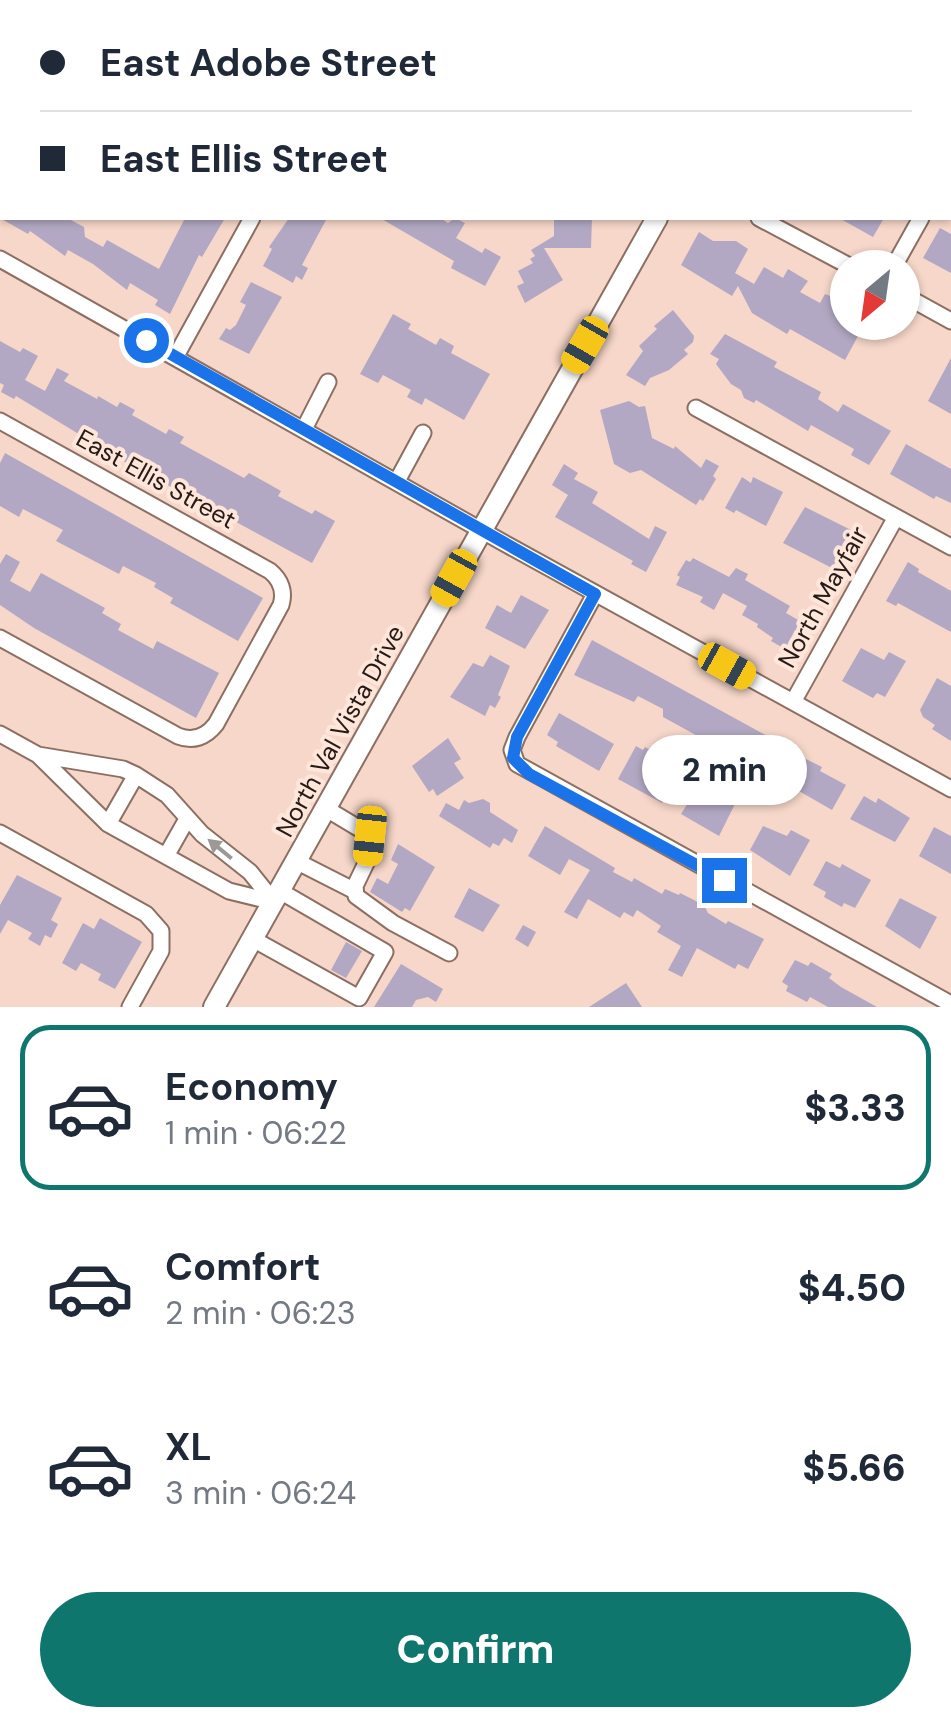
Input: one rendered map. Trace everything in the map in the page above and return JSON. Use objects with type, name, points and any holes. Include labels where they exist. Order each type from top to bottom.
[{"type":"main road","name":"North Val Vista Drive","points":[[214,1007],[656,220]]},
{"type":"street","points":[[176,356],[251,220]]},
{"type":"street","points":[[763,220],[830,256]]},
{"type":"street","points":[[903,250],[920,220]]},
{"type":"street","points":[[0,260],[595,594],[951,788]]},
{"type":"street","points":[[920,304],[951,321]]},
{"type":"street","points":[[304,429],[328,382]]},
{"type":"street","points":[[696,408],[951,548]]},
{"type":"street","name":"East Ellis Street","points":[[0,421],[270,571],[282,586],[281,605],[244,673],[216,724],[199,738],[178,736],[3,646]]},
{"type":"street","points":[[397,482],[423,433]]},
{"type":"street","name":"North Mayfair","points":[[793,702],[896,517]]},
{"type":"street","points":[[595,594],[517,737],[513,758],[529,774],[951,1004]]},
{"type":"street","points":[[0,734],[38,756],[108,824],[229,891],[276,897]]},
{"type":"street","points":[[38,756],[136,775],[166,795],[221,851],[276,897],[385,952],[359,998],[253,939]]},
{"type":"street","points":[[108,824],[136,775]]},
{"type":"street","points":[[326,808],[370,836],[368,859],[356,896],[392,922],[450,953]]},
{"type":"street","points":[[166,856],[187,819]]},
{"type":"street","points":[[0,832],[146,914],[161,931],[161,951],[130,1007]]},
{"type":"street","points":[[296,861],[355,890]]},
{"type":"building","points":[[4,220],[71,220],[84,227],[85,237],[103,247],[107,240],[159,269],[184,220],[224,220],[202,257],[199,255],[170,314],[155,305],[158,300],[130,283],[127,290],[93,264],[68,250],[65,256],[30,231],[28,234]]},
{"type":"building","points":[[288,220],[326,220],[302,265],[308,268],[302,280],[296,276],[293,283],[263,266],[272,249],[269,247]]},
{"type":"building","points":[[383,220],[459,220],[465,223],[456,238],[482,253],[485,248],[501,257],[485,286],[451,268],[454,261]]},
{"type":"building","points":[[554,220],[592,220],[591,248],[544,248],[563,280],[525,303],[517,286],[524,283],[518,271],[533,263],[530,259],[535,256],[531,250],[554,236]]},
{"type":"building","points":[[843,220],[883,220],[873,237]]},
{"type":"building","points":[[940,228],[951,234],[951,273],[923,258]]},
{"type":"building","points":[[699,232],[713,241],[736,241],[748,249],[735,273],[754,284],[764,267],[783,278],[788,269],[808,281],[800,292],[820,303],[825,294],[830,296],[830,340],[856,340],[845,360],[752,313],[738,286],[732,296],[681,265]]},
{"type":"building","points":[[251,282],[282,297],[249,354],[219,339],[226,328],[230,330],[236,325],[246,305],[240,302]]},
{"type":"building","points":[[673,310],[694,336],[693,342],[684,350],[688,354],[669,370],[650,378],[645,386],[626,375],[643,351],[639,346]]},
{"type":"building","points":[[393,314],[411,324],[408,329],[436,345],[440,338],[454,346],[451,353],[490,374],[464,420],[425,398],[422,405],[407,397],[411,390],[383,375],[378,383],[360,374]]},
{"type":"building","points":[[725,334],[821,392],[818,399],[838,412],[843,404],[891,431],[869,465],[851,455],[854,449],[811,425],[808,431],[756,400],[754,403],[744,398],[716,364],[719,359],[710,354]]},
{"type":"building","points":[[0,341],[38,356],[25,380],[45,391],[57,368],[69,374],[64,381],[117,407],[120,402],[135,410],[132,415],[166,434],[169,429],[184,437],[180,443],[244,478],[249,473],[281,491],[278,496],[335,521],[312,563],[125,462],[16,396],[14,399],[1,392],[4,385],[0,383]]},
{"type":"building","points":[[951,358],[951,414],[928,401]]},
{"type":"building","points":[[629,401],[645,406],[652,438],[674,449],[675,446],[701,468],[706,459],[719,466],[703,501],[700,499],[696,505],[641,470],[630,473],[614,464],[600,410]]},
{"type":"building","points":[[906,444],[951,469],[951,503],[936,496],[934,499],[890,474]]},
{"type":"building","points":[[5,453],[263,598],[238,641],[170,603],[173,598],[154,587],[156,583],[123,566],[119,574],[56,541],[63,530],[23,509],[19,517],[0,506],[0,463]]},
{"type":"building","points":[[564,464],[578,473],[574,479],[598,492],[592,503],[649,539],[655,526],[667,532],[646,572],[555,517],[568,495],[552,485]]},
{"type":"building","points":[[742,477],[751,483],[753,477],[783,492],[766,526],[725,508]]},
{"type":"building","points":[[805,507],[853,531],[832,568],[783,543]]},
{"type":"building","points":[[6,554],[20,562],[10,581],[30,592],[41,573],[105,608],[102,613],[121,624],[118,630],[153,649],[157,641],[219,673],[196,718],[0,605],[0,564]]},
{"type":"building","points":[[693,558],[729,577],[736,568],[748,574],[745,580],[790,606],[786,613],[805,624],[799,633],[795,630],[785,649],[742,615],[747,606],[723,593],[714,610],[700,602],[703,597],[676,585],[686,560],[690,562]]},
{"type":"building","points":[[908,562],[951,591],[951,632],[898,603],[896,606],[886,601]]},
{"type":"building","points":[[521,595],[549,610],[525,649],[485,628],[497,605],[511,613]]},
{"type":"building","points":[[592,640],[771,738],[764,751],[779,760],[770,776],[663,717],[663,709],[638,696],[634,702],[574,675]]},
{"type":"building","points":[[861,648],[884,660],[889,652],[906,661],[885,697],[877,693],[873,698],[842,681]]},
{"type":"building","points":[[490,655],[510,666],[498,695],[501,697],[495,708],[490,705],[485,716],[450,697],[473,663],[483,667]]},
{"type":"building","points":[[937,678],[951,686],[951,741],[932,729],[935,725],[920,710]]},
{"type":"building","points":[[559,713],[614,744],[599,771],[556,746],[558,742],[547,735]]},
{"type":"building","points":[[448,738],[461,759],[454,763],[464,778],[437,796],[433,789],[429,792],[412,766]]},
{"type":"building","points":[[636,746],[674,763],[667,783],[671,786],[662,803],[618,779]]},
{"type":"building","points":[[806,759],[846,785],[832,810],[792,787]]},
{"type":"building","points":[[700,784],[735,804],[719,836],[681,814]]},
{"type":"building","points":[[864,796],[876,803],[878,798],[910,818],[895,842],[850,819]]},
{"type":"building","points":[[483,799],[490,803],[490,812],[518,830],[512,843],[504,838],[499,846],[493,843],[490,848],[439,816],[446,803],[459,810],[464,800],[469,803]]},
{"type":"building","points":[[545,826],[632,882],[634,878],[662,894],[665,889],[680,893],[704,905],[708,913],[726,924],[728,921],[764,939],[748,969],[738,964],[735,969],[697,948],[682,977],[668,970],[681,946],[657,932],[661,926],[637,910],[633,917],[624,912],[620,918],[588,899],[577,919],[564,912],[590,870],[569,859],[560,875],[528,856]]},
{"type":"building","points":[[763,826],[787,836],[791,830],[810,840],[790,876],[750,850]]},
{"type":"building","points":[[934,827],[951,836],[951,874],[919,856]]},
{"type":"building","points":[[398,844],[435,867],[410,911],[405,908],[402,912],[370,892],[377,878],[388,884],[398,864],[391,860]]},
{"type":"building","points":[[826,861],[840,868],[842,864],[871,880],[855,908],[844,903],[842,907],[813,885]]},
{"type":"building","points":[[17,875],[62,898],[51,920],[58,924],[51,938],[45,935],[40,946],[28,939],[32,933],[8,920],[0,934],[0,905]]},
{"type":"building","points":[[469,888],[500,905],[483,932],[454,917]]},
{"type":"building","points":[[900,898],[937,917],[920,949],[885,926]]},
{"type":"building","points":[[100,918],[142,942],[115,989],[98,980],[101,974],[81,963],[76,971],[62,963],[83,923],[94,929]]},
{"type":"building","points":[[523,925],[536,932],[528,947],[515,939]]},
{"type":"building","points":[[346,942],[362,951],[346,978],[331,970]]},
{"type":"building","points":[[795,960],[808,966],[811,962],[832,974],[829,978],[841,987],[877,1007],[828,1007],[786,991],[788,986],[782,982]]},
{"type":"building","points":[[401,964],[443,989],[436,1002],[428,997],[416,1000],[412,1007],[374,1007]]},
{"type":"building","points":[[626,983],[642,1007],[589,1007]]},
{"type":"route","points":[[146,340],[595,594],[517,737],[513,758],[529,774],[724,880]]}]
